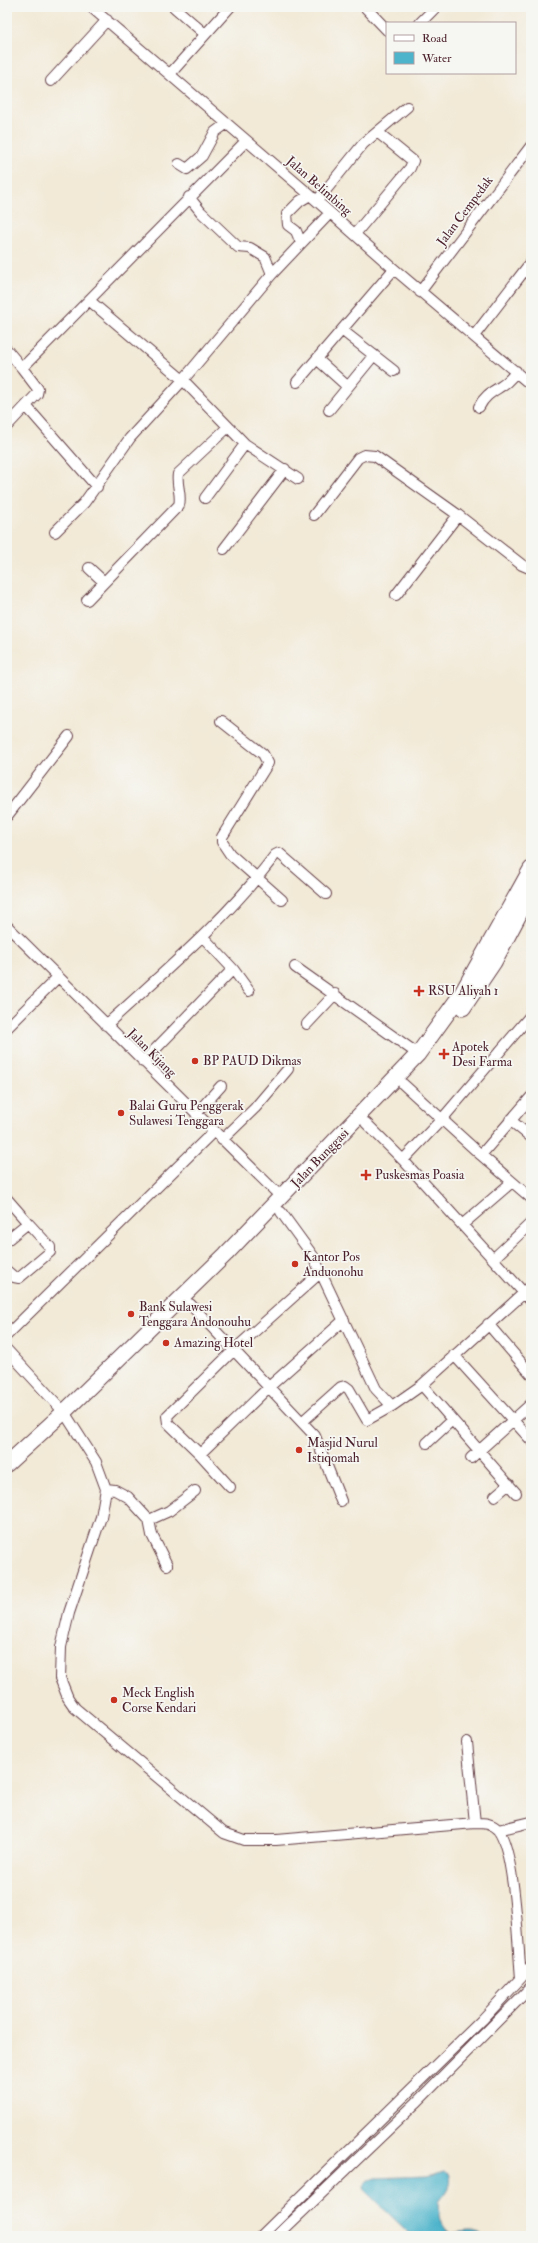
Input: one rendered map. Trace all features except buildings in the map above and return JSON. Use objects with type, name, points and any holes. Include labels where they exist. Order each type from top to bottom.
[{"type":"highway","name":"Jalan Bunggasi","points":[[343,1141],[366,1123],[404,1084],[449,1029],[488,959],[531,869]]},
{"type":"highway","name":"Jalan Bunggasi","points":[[496,943],[531,892]]},
{"type":"highway","name":"Jalan Bunggasi","points":[[66,1415],[190,1304],[281,1205],[343,1141],[418,1054],[488,959]]},
{"type":"highway","name":"Jalan Bunggasi","points":[[66,1415],[183,1297],[281,1205]]},
{"type":"highway","points":[[7,1464],[66,1415]]},
{"type":"highway","points":[[7,1475],[66,1415]]},
{"type":"street","name":"Jalan Belimbing","points":[[90,7],[108,20],[226,124],[314,198],[394,270],[531,385]]},
{"type":"street","points":[[174,7],[205,34]]},
{"type":"street","points":[[170,74],[230,7]]},
{"type":"street","points":[[365,7],[386,29]]},
{"type":"street","points":[[421,22],[436,7]]},
{"type":"street","points":[[51,81],[108,20]]},
{"type":"street","points":[[301,243],[296,231],[288,225],[287,214],[300,201],[314,198],[363,144],[407,107]]},
{"type":"street","points":[[180,164],[187,169],[202,156],[215,132],[226,124]]},
{"type":"street","points":[[355,234],[410,168],[413,161],[381,135]]},
{"type":"street","points":[[22,368],[90,301],[189,197],[246,141]]},
{"type":"street","name":"Jalan Cempedak","points":[[420,292],[531,146]]},
{"type":"street","points":[[189,197],[238,247],[250,248],[265,257],[272,274]]},
{"type":"street","points":[[55,532],[84,503],[130,438],[183,380],[272,274],[330,213]]},
{"type":"street","points":[[474,336],[531,262]]},
{"type":"street","points":[[297,382],[318,360],[394,270]]},
{"type":"street","points":[[90,301],[183,380],[204,400],[227,428],[245,444],[298,479]]},
{"type":"street","points":[[343,331],[394,371]]},
{"type":"street","points":[[7,426],[27,407],[38,392],[22,368],[8,355]]},
{"type":"street","points":[[329,410],[374,355]]},
{"type":"street","points":[[318,360],[348,387]]},
{"type":"street","points":[[479,407],[486,396],[506,384],[516,371]]},
{"type":"street","points":[[27,407],[96,487]]},
{"type":"street","points":[[86,600],[123,565],[157,526],[179,506],[180,500],[177,487],[178,474],[227,428]]},
{"type":"street","points":[[205,498],[245,444]]},
{"type":"street","points":[[314,515],[358,458],[368,454],[375,456],[458,515],[522,566],[529,568],[531,566]]},
{"type":"street","points":[[224,549],[285,469]]},
{"type":"street","points":[[396,594],[458,515]]},
{"type":"street","points":[[89,568],[104,582]]},
{"type":"street","points":[[221,721],[263,754],[268,761],[266,767],[221,839],[230,854],[282,900]]},
{"type":"street","points":[[7,816],[69,736]]},
{"type":"street","points":[[106,1025],[203,937],[257,879],[275,854],[279,854],[326,894]]},
{"type":"street","name":"Jalan Kijang","points":[[7,926],[142,1062],[214,1131],[281,1205],[307,1246],[321,1272],[376,1389],[392,1406]]},
{"type":"street","points":[[203,937],[233,969],[250,991]]},
{"type":"street","points":[[295,967],[418,1054]]},
{"type":"street","points":[[142,1062],[233,969]]},
{"type":"street","points":[[7,1028],[58,977]]},
{"type":"street","points":[[307,1024],[335,994]]},
{"type":"street","points":[[403,1160],[443,1118],[531,1015]]},
{"type":"street","points":[[222,1140],[255,1108],[288,1069]]},
{"type":"street","points":[[404,1084],[443,1118],[481,1155],[531,1198]]},
{"type":"street","points":[[196,1114],[221,1086]]},
{"type":"street","points":[[481,1155],[531,1097]]},
{"type":"street","points":[[510,1120],[531,1137]]},
{"type":"street","points":[[366,1123],[403,1160],[493,1259],[527,1289],[531,1301]]},
{"type":"street","points":[[7,1335],[214,1131]]},
{"type":"street","points":[[462,1225],[512,1182]]},
{"type":"street","points":[[7,1199],[48,1243],[50,1252],[19,1278],[14,1277],[7,1271]]},
{"type":"street","points":[[7,1240],[28,1222]]},
{"type":"street","points":[[493,1259],[531,1223]]},
{"type":"street","points":[[230,1487],[200,1454],[168,1423],[166,1418],[234,1350],[321,1272]]},
{"type":"street","points":[[302,1422],[341,1387],[349,1389],[367,1420],[392,1406],[422,1385],[527,1289]]},
{"type":"street","points":[[190,1304],[270,1386],[318,1441],[341,1501]]},
{"type":"street","points":[[200,1454],[270,1386],[344,1320]]},
{"type":"street","points":[[488,1324],[531,1374]]},
{"type":"street","points":[[7,1350],[66,1415],[96,1462],[106,1489],[101,1517],[69,1613],[61,1647],[60,1678],[68,1698],[75,1708],[209,1822],[234,1838],[257,1841],[276,1840],[475,1823],[489,1824],[498,1830],[505,1844],[509,1859],[521,1978]]},
{"type":"street","points":[[454,1355],[531,1440]]},
{"type":"street","points":[[422,1385],[516,1493]]},
{"type":"street","points":[[471,1458],[531,1404]]},
{"type":"street","points":[[427,1443],[452,1420]]},
{"type":"street","points":[[494,1496],[509,1484]]},
{"type":"street","points":[[106,1489],[115,1490],[128,1497],[149,1520],[152,1535],[167,1565]]},
{"type":"street","points":[[149,1520],[169,1511],[195,1491]]},
{"type":"street","points":[[466,1742],[475,1823]]},
{"type":"street","points":[[498,1830],[531,1822]]},
{"type":"street","points":[[264,2233],[482,2020],[531,1967]]},
{"type":"street","points":[[280,2232],[416,2103],[531,1987]]},
{"type":"street","points":[[482,2020],[492,2028]]},
{"type":"water","points":[[444,2171],[449,2173],[451,2182],[439,2202],[442,2223],[446,2230],[450,2233],[472,2231],[480,2233],[483,2236],[412,2236],[365,2191],[364,2186],[367,2181],[375,2178],[426,2176]]},
{"type":"place","name":"RSU Aliyah 1","points":[[419,991]]},
{"type":"place","name":"Apotek Desi Farma","points":[[444,1054]]},
{"type":"place","name":"BP PAUD Dikmas","points":[[195,1061]]},
{"type":"place","name":"Balai Guru Penggerak Sulawesi Tenggara","points":[[121,1113]]},
{"type":"place","name":"Puskesmas Poasia","points":[[366,1175]]},
{"type":"place","name":"Kantor Pos Anduonohu","points":[[295,1264]]},
{"type":"place","name":"Bank Sulawesi Tenggara Andonouhu","points":[[131,1314]]},
{"type":"place","name":"Amazing Hotel","points":[[166,1343]]},
{"type":"place","name":"Masjid Nurul Istiqomah","points":[[299,1450]]},
{"type":"place","name":"Meck English Corse Kendari","points":[[114,1700]]}]
